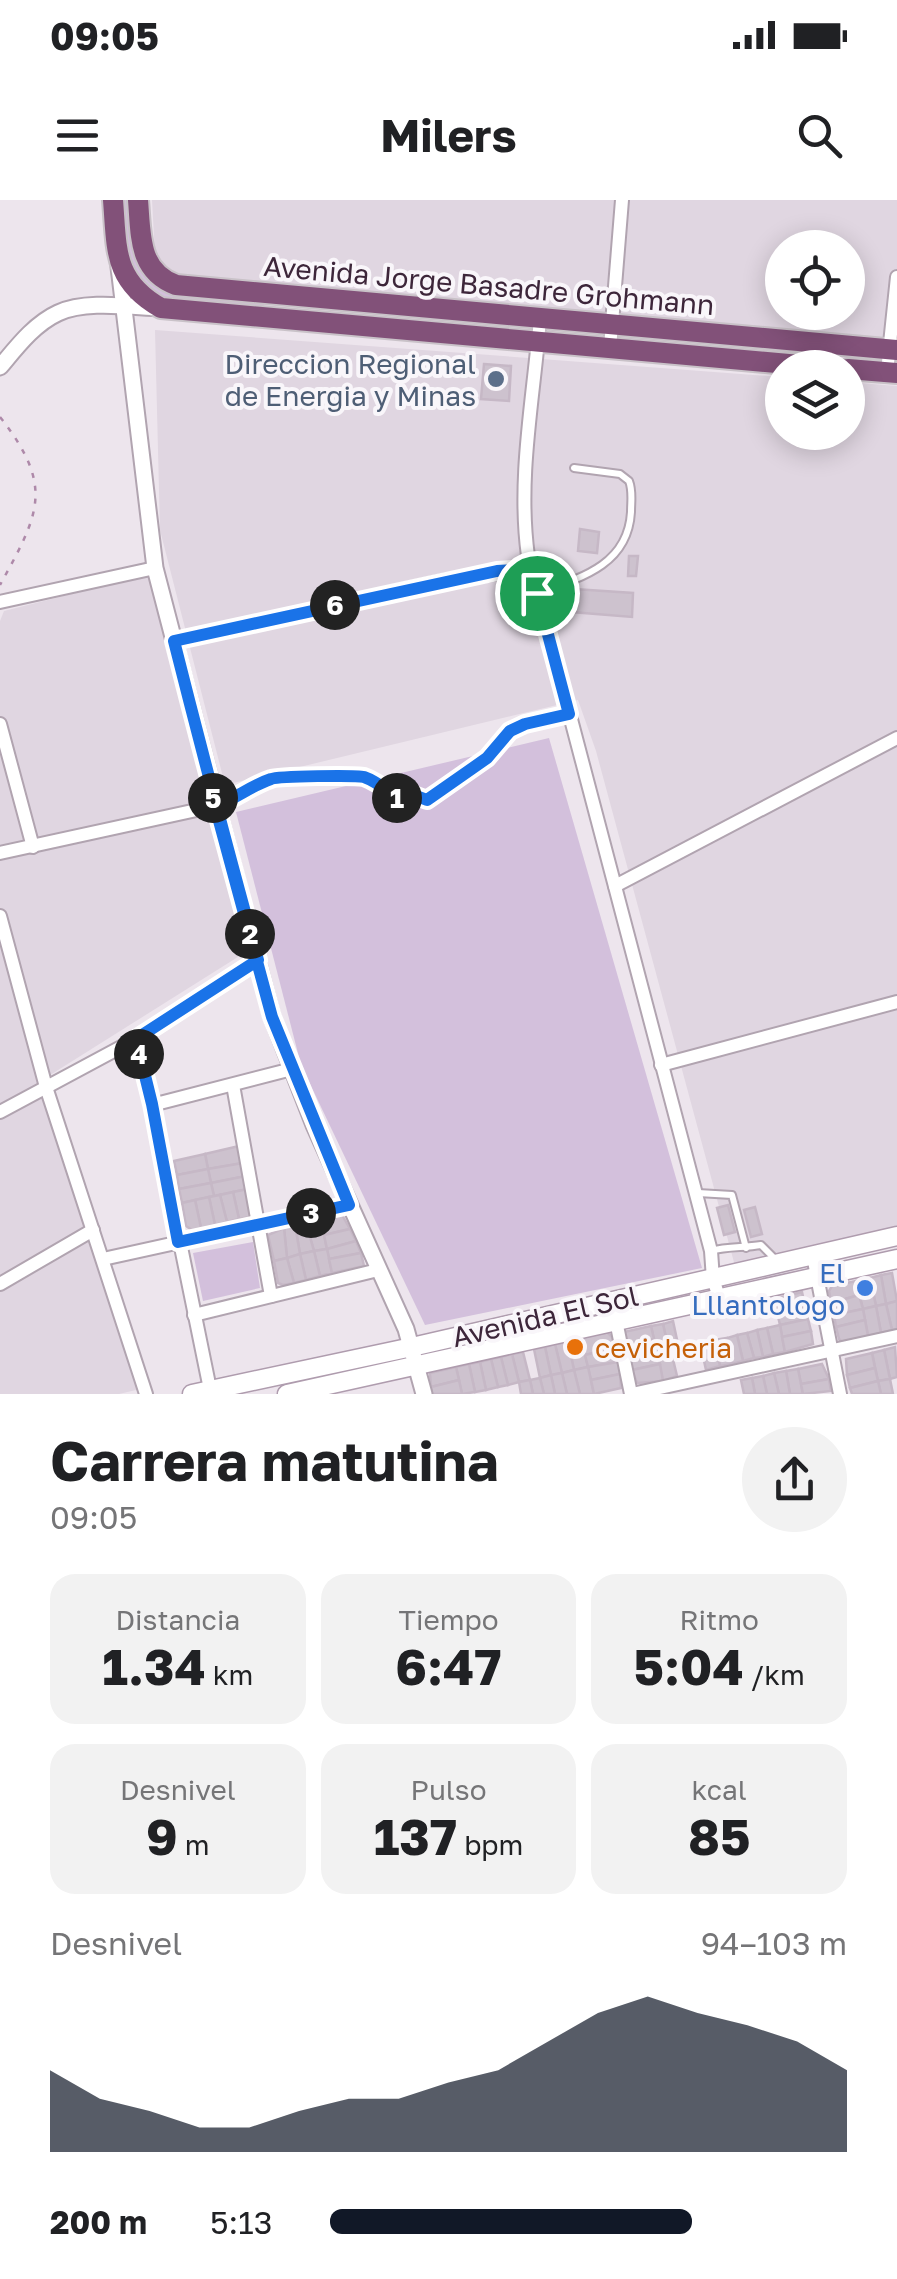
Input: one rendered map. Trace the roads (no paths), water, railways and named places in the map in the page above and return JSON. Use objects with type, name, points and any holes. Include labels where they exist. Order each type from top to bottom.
[{"type":"highway","points":[[113,200],[118,262],[135,289],[161,308]]},
{"type":"highway","name":"Avenida Jorge Basadre Grohmann","points":[[138,200],[143,254],[161,278],[176,285],[894,350]]},
{"type":"highway","points":[[266,316],[268,293]]},
{"type":"highway","name":"Avenida Jorge Basadre Grohmann","points":[[161,308],[765,362]]},
{"type":"highway","points":[[865,370],[892,372]]},
{"type":"main road","name":"Avenida El Sol","points":[[204,1392],[616,1319],[779,1264],[897,1236]]},
{"type":"main road","name":"Avenida El Sol","points":[[287,1394],[616,1298],[815,1277],[897,1260]]},
{"type":"street","points":[[610,348],[622,200]]},
{"type":"street","points":[[90,307],[110,293],[118,262]]},
{"type":"street","points":[[118,262],[154,568],[272,1017],[415,1356],[424,1394]]},
{"type":"street","points":[[892,372],[897,277]]},
{"type":"street","points":[[0,368],[48,318],[60,311],[90,307],[161,308]]},
{"type":"street","points":[[129,333],[143,314],[161,308]]},
{"type":"street","points":[[540,318],[525,502],[530,569],[711,1251],[716,1288]]},
{"type":"street","points":[[0,602],[154,568]]},
{"type":"street","points":[[174,641],[443,580],[530,569]]},
{"type":"street","points":[[0,724],[33,847]]},
{"type":"street","points":[[615,886],[897,738]]},
{"type":"street","points":[[0,853],[215,806]]},
{"type":"street","points":[[0,916],[46,1087],[146,1394]]},
{"type":"street","points":[[0,1112],[136,1039],[258,960]]},
{"type":"street","points":[[661,1065],[897,1002]]},
{"type":"street","points":[[136,1039],[194,1315],[204,1392]]},
{"type":"street","points":[[152,1104],[292,1069]]},
{"type":"street","points":[[233,1084],[271,1296]]},
{"type":"street","points":[[102,1259],[349,1205]]},
{"type":"street","points":[[0,1284],[93,1230]]},
{"type":"street","points":[[813,1256],[840,1394]]},
{"type":"street","points":[[194,1315],[378,1270]]},
{"type":"street","points":[[616,1298],[616,1319],[631,1394],[897,1336]]},
{"type":"lane","points":[[537,593],[606,564],[619,552],[630,526],[629,480],[620,474],[574,468]]},
{"type":"lane","points":[[215,806],[236,799],[251,786],[276,777],[297,776],[363,777],[398,798],[414,795],[427,800],[487,758],[510,731],[569,714]]},
{"type":"lane","points":[[695,1192],[732,1195],[746,1248]]},
{"type":"lane","points":[[711,1251],[725,1246],[761,1246],[779,1264]]},
{"type":"place","name":"Direccion Regional de Energia y Minas","points":[[496,379]]},
{"type":"place","name":"El Lllantologo","points":[[865,1288]]},
{"type":"place","name":"cevicheria","points":[[575,1347]]}]
